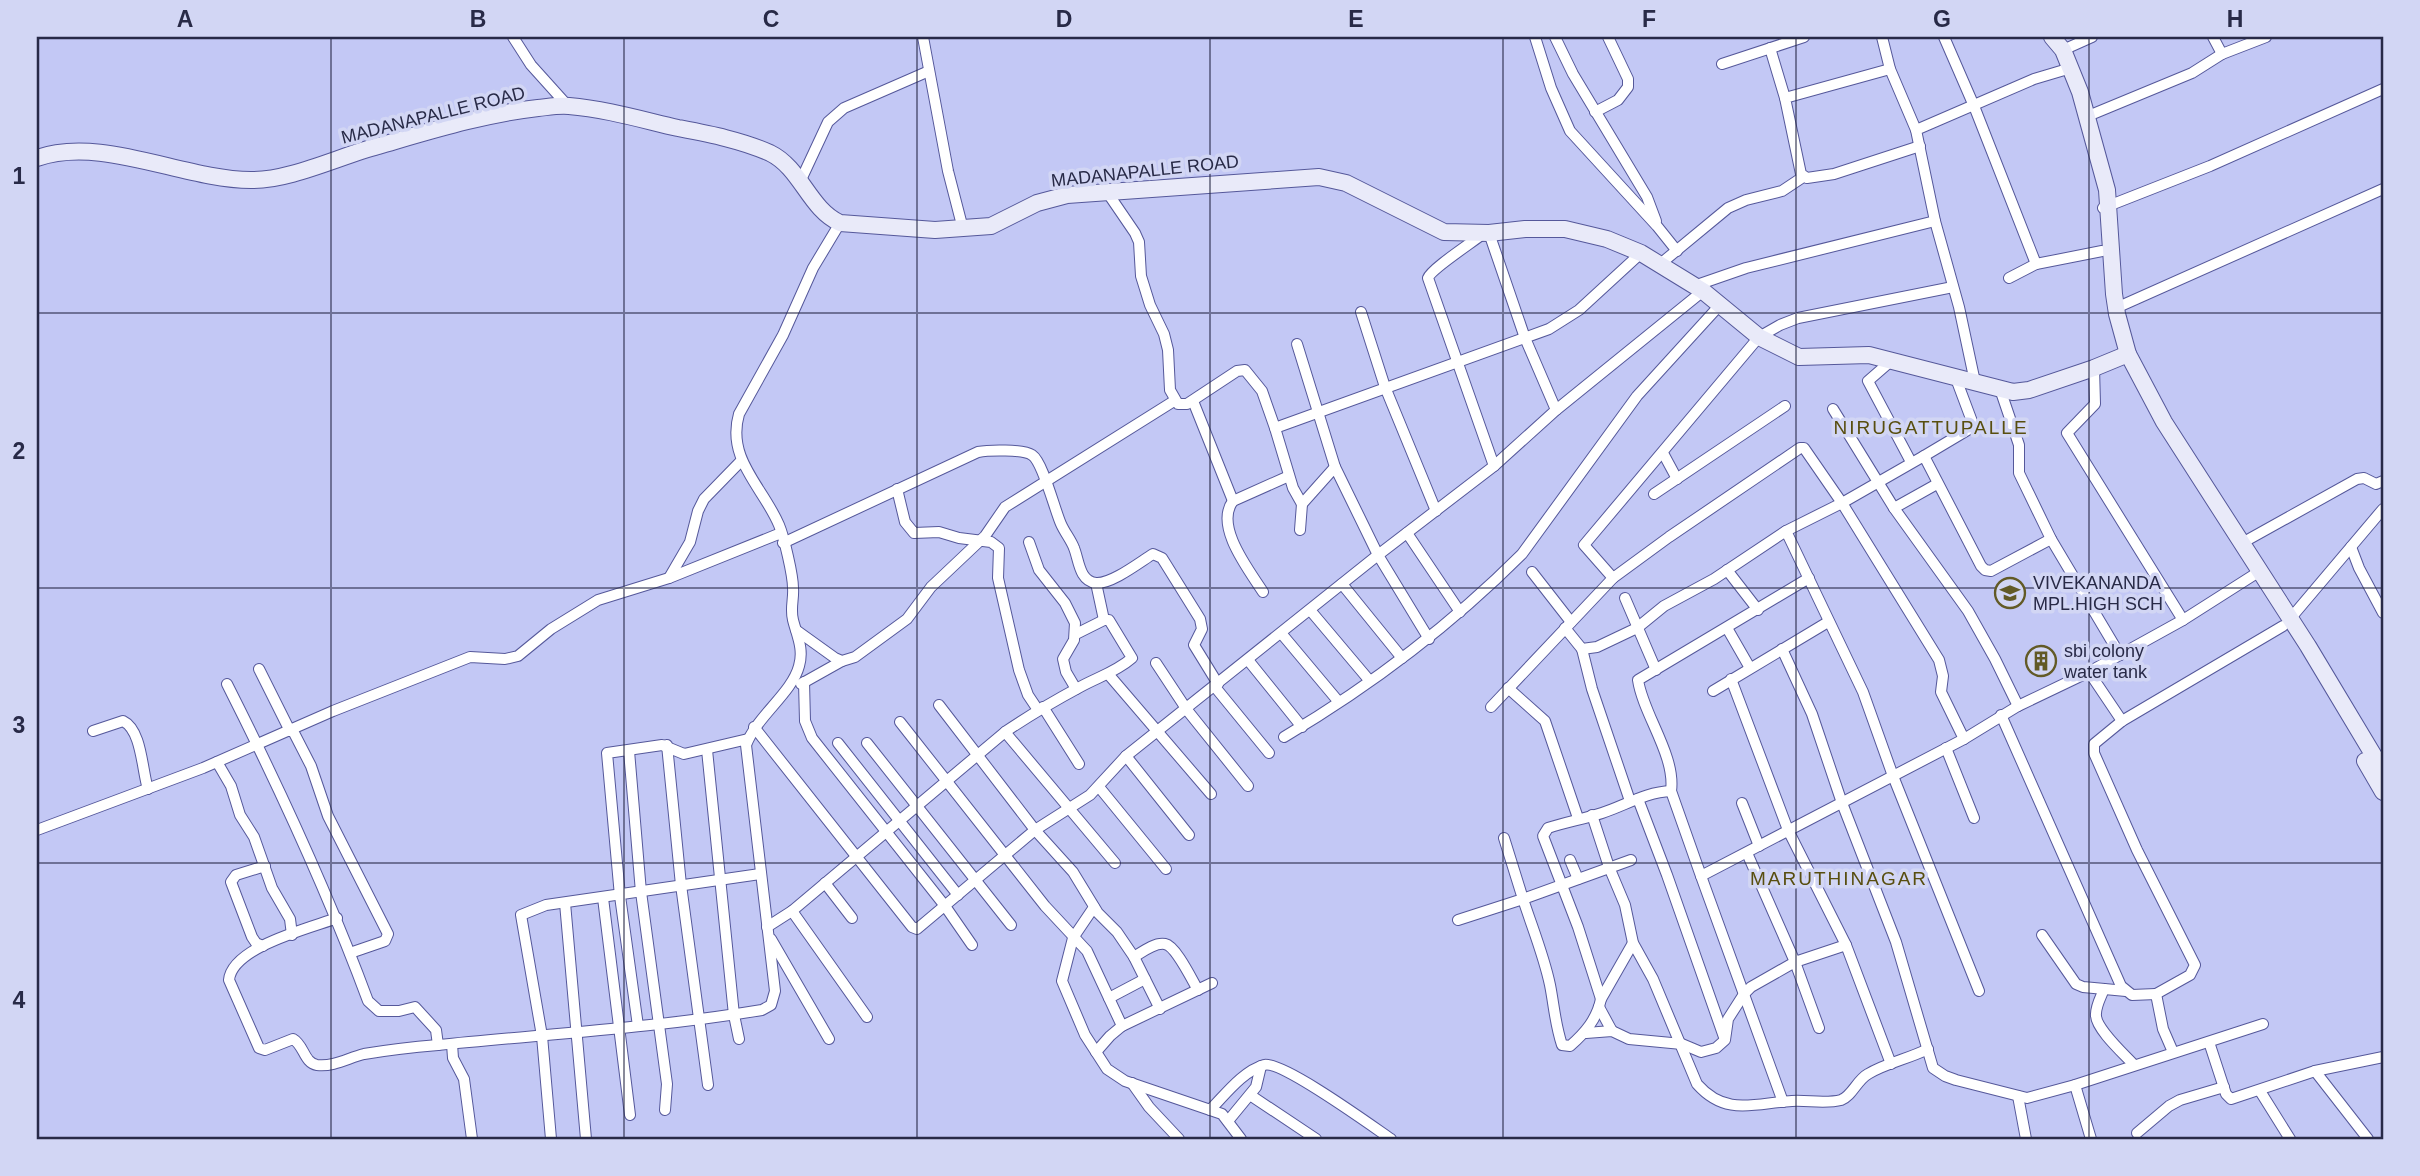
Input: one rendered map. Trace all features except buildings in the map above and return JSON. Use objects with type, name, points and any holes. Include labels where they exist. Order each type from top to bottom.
[{"type":"main road","points":[[2052,37],[2063,50],[2071,68],[2088,116],[2101,170],[2099,193],[2105,208],[2124,355],[2242,543],[2256,574]]},
{"type":"main road","name":"MADANAPALLE ROAD","points":[[37,158],[63,152],[99,153],[227,178],[268,179],[376,146],[472,121],[515,111],[567,105],[733,140],[779,158],[822,211],[840,223],[935,230],[962,229],[1000,223],[1037,203],[1053,198],[1319,177],[1346,183],[1444,232],[1565,229],[1607,239],[1641,253],[1698,289],[1759,337],[1799,357],[1860,354],[2013,391],[2029,390],[2124,355]]},
{"type":"main road","points":[[2105,208],[2102,251],[2107,312],[2158,428],[2286,622],[2383,792]]},
{"type":"main road","points":[[2286,622],[2351,715],[2383,771]]},
{"type":"street","points":[[513,37],[522,53],[567,105]]},
{"type":"street","points":[[923,37],[947,171],[962,229]]},
{"type":"street","points":[[1535,37],[1551,88],[1570,131],[1677,251]]},
{"type":"street","points":[[1555,37],[1595,112],[1647,197],[1657,226]]},
{"type":"street","points":[[1595,112],[1618,100],[1628,88],[1628,79],[1608,37]]},
{"type":"street","points":[[1723,64],[1804,37]]},
{"type":"street","points":[[1882,37],[1890,69],[1916,130],[1934,221],[1953,287],[1975,382]]},
{"type":"street","points":[[1944,37],[2036,264]]},
{"type":"street","points":[[2063,50],[2092,37]]},
{"type":"street","points":[[2213,37],[2222,54]]},
{"type":"street","points":[[2088,116],[2192,73],[2222,54],[2266,37]]},
{"type":"street","points":[[1770,48],[1785,98],[1799,171],[1803,177]]},
{"type":"street","points":[[1916,130],[2034,79],[2071,68]]},
{"type":"street","points":[[1785,98],[1890,69]]},
{"type":"street","points":[[800,182],[828,122],[834,115],[929,71]]},
{"type":"street","points":[[2105,208],[2210,166],[2383,89]]},
{"type":"street","points":[[1659,265],[1728,208],[1746,200],[1782,191],[1803,177],[1834,174],[1920,146]]},
{"type":"street","points":[[2116,308],[2383,189]]},
{"type":"street","points":[[1107,192],[1131,224],[1139,242],[1141,275],[1150,305],[1164,334],[1168,350],[1170,390],[1174,401],[1181,405],[1193,401],[1237,371],[1245,370],[1262,391],[1293,488],[1302,504],[1300,530]]},
{"type":"street","points":[[754,727],[914,929],[1035,830],[1082,801],[1099,787],[1126,756],[1494,466],[1698,289],[1746,268],[1934,221]]},
{"type":"street","points":[[337,918],[263,946],[238,961],[232,968],[229,980],[259,1048],[265,1050],[293,1039],[299,1043],[309,1062],[317,1065],[337,1063],[364,1054],[438,1045],[698,1020],[762,1010],[771,1005],[775,998],[746,745],[754,727],[795,678],[799,667],[800,642],[791,607],[793,588],[780,526],[741,461],[735,439],[739,414],[783,335],[813,268],[840,223]]},
{"type":"street","points":[[1494,466],[1428,278],[1435,268],[1486,233],[1525,338],[1556,410]]},
{"type":"street","points":[[2009,278],[2036,264],[2102,251]]},
{"type":"street","points":[[1275,428],[1549,329],[1572,315],[1641,253]]},
{"type":"street","points":[[1613,578],[1585,547],[1584,542],[1663,453],[1759,337],[1798,318],[1953,287]]},
{"type":"street","points":[[1284,737],[1429,639],[1522,554],[1637,396],[1719,306]]},
{"type":"street","points":[[1361,312],[1385,387],[1436,511]]},
{"type":"street","points":[[1297,344],[1335,467],[1378,555],[1429,639]]},
{"type":"street","points":[[1891,361],[1868,381],[1911,462]]},
{"type":"street","points":[[2094,368],[2095,404],[2067,433],[2183,620]]},
{"type":"street","points":[[1582,649],[1597,648],[1637,628],[1664,606],[1727,570],[1786,531],[1879,483],[1972,428],[1973,424],[1955,376]]},
{"type":"street","points":[[2000,389],[2019,445],[2019,473],[2051,539],[2120,655]]},
{"type":"street","points":[[780,696],[842,661],[855,657],[898,626],[940,578],[980,541],[1005,507],[1174,401]]},
{"type":"street","points":[[1193,401],[1233,501]]},
{"type":"street","points":[[1654,494],[1785,406]]},
{"type":"street","points":[[1833,409],[1894,508],[1968,611],[2018,706]]},
{"type":"street","points":[[1491,707],[1613,578],[1800,448],[1808,451],[1939,660],[1943,676],[1941,692],[1965,739]]},
{"type":"street","points":[[37,830],[217,762],[470,657],[505,659],[517,656],[551,629],[598,600],[782,538],[984,451],[1031,454],[1036,459],[1082,573],[1090,581],[1096,583],[1133,568],[1150,556],[1158,555],[1170,569],[1200,619],[1202,629],[1194,645],[1217,685],[1269,753]]},
{"type":"street","points":[[1663,453],[1677,479]]},
{"type":"street","points":[[1924,456],[1985,570],[1991,571],[2051,539]]},
{"type":"street","points":[[669,578],[690,542],[698,510],[704,499],[741,461]]},
{"type":"street","points":[[1302,504],[1335,467]]},
{"type":"street","points":[[1263,592],[1228,530],[1228,507],[1233,501],[1289,476]]},
{"type":"street","points":[[2242,543],[2357,478],[2364,478],[2376,484],[2383,481]]},
{"type":"street","points":[[1894,508],[1937,484]]},
{"type":"street","points":[[897,489],[905,522],[914,533],[939,531],[996,543],[999,548],[998,578],[1019,670],[1028,695],[1079,764]]},
{"type":"street","points":[[2042,935],[2076,984],[2083,987],[2132,995],[2156,994],[2190,975],[2195,965],[2137,850],[2094,753],[2095,741],[2122,721],[2286,622],[2383,509]]},
{"type":"street","points":[[1786,531],[1863,692],[1893,776],[1979,991]]},
{"type":"street","points":[[1407,533],[1460,612]]},
{"type":"street","points":[[1029,542],[1039,570],[1072,613],[1076,634]]},
{"type":"street","points":[[2351,547],[2383,613]]},
{"type":"street","points":[[1727,570],[1758,610]]},
{"type":"street","points":[[1532,572],[1582,649],[1596,701],[1634,800],[1667,875],[1725,1040]]},
{"type":"street","points":[[1701,876],[1965,739],[2018,706],[2089,672],[2183,620],[2256,574]]},
{"type":"street","points":[[1783,1102],[1671,791],[1667,760],[1637,682],[1809,578]]},
{"type":"street","points":[[1096,583],[1104,620]]},
{"type":"street","points":[[1342,584],[1402,658]]},
{"type":"street","points":[[1625,598],[1656,670]]},
{"type":"street","points":[[1310,610],[1369,680]]},
{"type":"street","points":[[767,930],[1005,732],[1040,708],[1109,675],[1132,657],[1112,622],[1104,620],[1076,634],[1063,659],[1066,673],[1076,689]]},
{"type":"street","points":[[1713,691],[1828,622]]},
{"type":"street","points":[[1727,628],[1750,668]]},
{"type":"street","points":[[796,630],[842,661]]},
{"type":"street","points":[[1281,633],[1338,701]]},
{"type":"street","points":[[1782,649],[1812,714],[1842,803],[1896,942],[1933,1068],[1945,1076],[2027,1098],[2263,1024]]},
{"type":"street","points":[[1248,660],[1302,727]]},
{"type":"street","points":[[1157,663],[1187,710],[1248,786]]},
{"type":"street","points":[[260,669],[311,766],[328,816],[388,934],[385,941],[350,953]]},
{"type":"street","points":[[2089,672],[2122,721]]},
{"type":"street","points":[[1109,675],[1211,794]]},
{"type":"street","points":[[1731,680],[1788,830],[1846,945],[1891,1064]]},
{"type":"street","points":[[804,682],[807,729],[945,906],[972,945]]},
{"type":"street","points":[[227,684],[337,918],[371,1006],[379,1011],[390,1012],[415,1007],[436,1030],[438,1045]]},
{"type":"street","points":[[1508,688],[1545,721],[1578,818]]},
{"type":"street","points":[[939,705],[1035,830],[1073,872],[1094,907],[1117,932],[1134,957],[1160,1009]]},
{"type":"street","points":[[2001,715],[2126,992]]},
{"type":"street","points":[[93,731],[123,721],[128,724],[144,758],[144,777],[148,789]]},
{"type":"street","points":[[900,722],[1005,856],[1091,958],[1122,1026]]},
{"type":"street","points":[[1005,732],[1115,863]]},
{"type":"street","points":[[638,1026],[620,896],[607,754],[667,745],[680,754],[748,739]]},
{"type":"street","points":[[838,743],[958,894]]},
{"type":"street","points":[[867,743],[1011,925]]},
{"type":"street","points":[[667,745],[681,885],[708,1085]]},
{"type":"street","points":[[1946,748],[1974,818]]},
{"type":"street","points":[[707,750],[734,1015],[739,1039]]},
{"type":"street","points":[[629,751],[641,892],[667,1084],[665,1110]]},
{"type":"street","points":[[1126,756],[1189,835]]},
{"type":"street","points":[[217,762],[231,786],[237,809],[254,837],[272,888],[290,919],[292,935]]},
{"type":"street","points":[[1099,787],[1166,869]]},
{"type":"street","points":[[1612,1031],[1600,1003],[1578,927],[1543,836],[1544,832],[1578,818],[1655,792],[1671,791]]},
{"type":"street","points":[[1741,803],[1759,846]]},
{"type":"street","points":[[1592,815],[1625,905],[1633,943],[1653,979],[1697,1084],[1721,1102],[1748,1106],[1843,1099],[1866,1075],[1928,1049]]},
{"type":"street","points":[[1504,838],[1545,967],[1554,1022],[1562,1045],[1570,1046],[1586,1033],[1633,943]]},
{"type":"street","points":[[1747,853],[1795,962],[1819,1028]]},
{"type":"street","points":[[1570,860],[1578,879]]},
{"type":"street","points":[[1458,920],[1523,900],[1631,860]]},
{"type":"street","points":[[263,946],[256,943],[252,937],[231,881],[236,875],[265,866]]},
{"type":"street","points":[[551,1139],[542,1036],[521,915],[546,905],[760,874]]},
{"type":"street","points":[[825,883],[852,918]]},
{"type":"street","points":[[603,898],[630,1115]]},
{"type":"street","points":[[565,903],[586,1139]]},
{"type":"street","points":[[1094,907],[1073,938],[1062,981],[1080,1025],[1096,1052],[1113,1074],[1222,1114],[1241,1139]]},
{"type":"street","points":[[792,911],[867,1017]]},
{"type":"street","points":[[767,930],[830,1040]]},
{"type":"street","points":[[1134,957],[1161,944],[1169,946],[1198,990]]},
{"type":"street","points":[[1586,1033],[1612,1031],[1629,1040],[1682,1044],[1701,1052],[1716,1048],[1725,1040],[1728,1019],[1751,987],[1795,962],[1846,945]]},
{"type":"street","points":[[1109,998],[1145,979]]},
{"type":"street","points":[[1096,1052],[1122,1026],[1212,983]]},
{"type":"street","points":[[2104,989],[2097,1005],[2096,1017],[2100,1027],[2134,1065]]},
{"type":"street","points":[[2156,994],[2163,1029],[2173,1052]]},
{"type":"street","points":[[2209,1042],[2224,1087],[2231,1099],[2315,1071],[2383,1057]]},
{"type":"street","points":[[452,1044],[453,1058],[464,1079],[472,1139]]},
{"type":"street","points":[[1210,1110],[1247,1075],[1261,1066],[1277,1065],[1387,1138]]},
{"type":"street","points":[[1228,1121],[1258,1082],[1261,1066]]},
{"type":"street","points":[[2315,1071],[2368,1139]]},
{"type":"street","points":[[1132,1083],[1149,1107],[1179,1139]]},
{"type":"street","points":[[2075,1085],[2091,1139]]},
{"type":"street","points":[[2137,1133],[2180,1100],[2224,1087]]},
{"type":"street","points":[[2260,1091],[2290,1139]]},
{"type":"street","points":[[1250,1095],[1315,1139]]},
{"type":"street","points":[[2018,1096],[2026,1139]]},
{"type":"place","name":"VIVEKANANDA MPL.HIGH SCH","points":[[2010,593]]},
{"type":"place","name":"sbi colony water tank","points":[[2041,661]]},
{"type":"district","name":"NIRUGATTUPALLE","points":[[1931,427]]},
{"type":"district","name":"MARUTHINAGAR","points":[[1839,878]]}]
